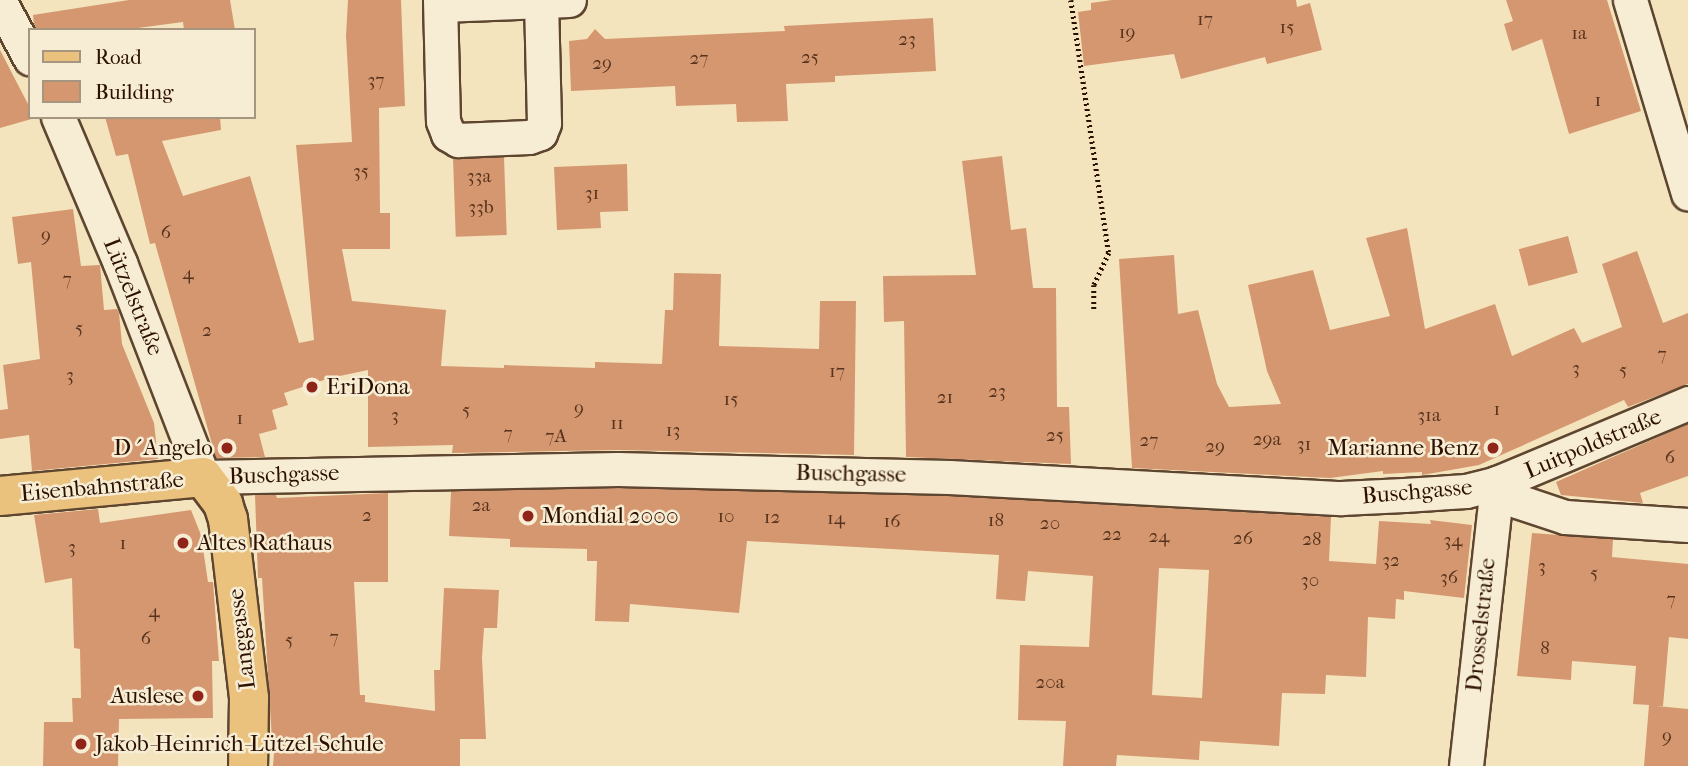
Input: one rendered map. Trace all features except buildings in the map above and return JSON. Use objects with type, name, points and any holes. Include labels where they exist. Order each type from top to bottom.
[{"type":"main road","name":"Eisenbahnstraße","points":[[0,496],[204,477]]},
{"type":"main road","name":"Langgasse","points":[[204,477],[223,503],[228,519],[249,698],[248,766]]},
{"type":"street","points":[[1630,0],[1688,193]]},
{"type":"street","points":[[555,1],[544,123],[540,133],[517,137],[458,139],[448,134],[443,121],[441,3],[555,1]]},
{"type":"street","points":[[0,2],[28,54]]},
{"type":"street","name":"Lützelstraße","points":[[59,119],[120,263],[204,477]]},
{"type":"street","name":"Luitpoldstraße","points":[[1497,483],[1688,403]]},
{"type":"street","name":"Buschgasse","points":[[204,477],[632,470],[949,477],[1340,498],[1466,491],[1497,483]]},
{"type":"street","points":[[1497,483],[1517,501],[1565,517],[1688,525]]},
{"type":"street","name":"Drosselstraße","points":[[1466,766],[1497,483]]},
{"type":"path","points":[[1071,0],[1109,253],[1094,285],[1094,312]]},
{"type":"place","name":"EriDona","points":[[312,387]]},
{"type":"place","name":"D´Angelo","points":[[227,448]]},
{"type":"place","name":"Marianne Benz","points":[[1493,448]]},
{"type":"place","name":"Mondial 2000","points":[[528,516]]},
{"type":"place","name":"Altes Rathaus","points":[[183,543]]},
{"type":"place","name":"Auslese","points":[[198,696]]},
{"type":"place","name":"Jakob-Heinrich-Lützel-Schule","points":[[81,744]]}]
